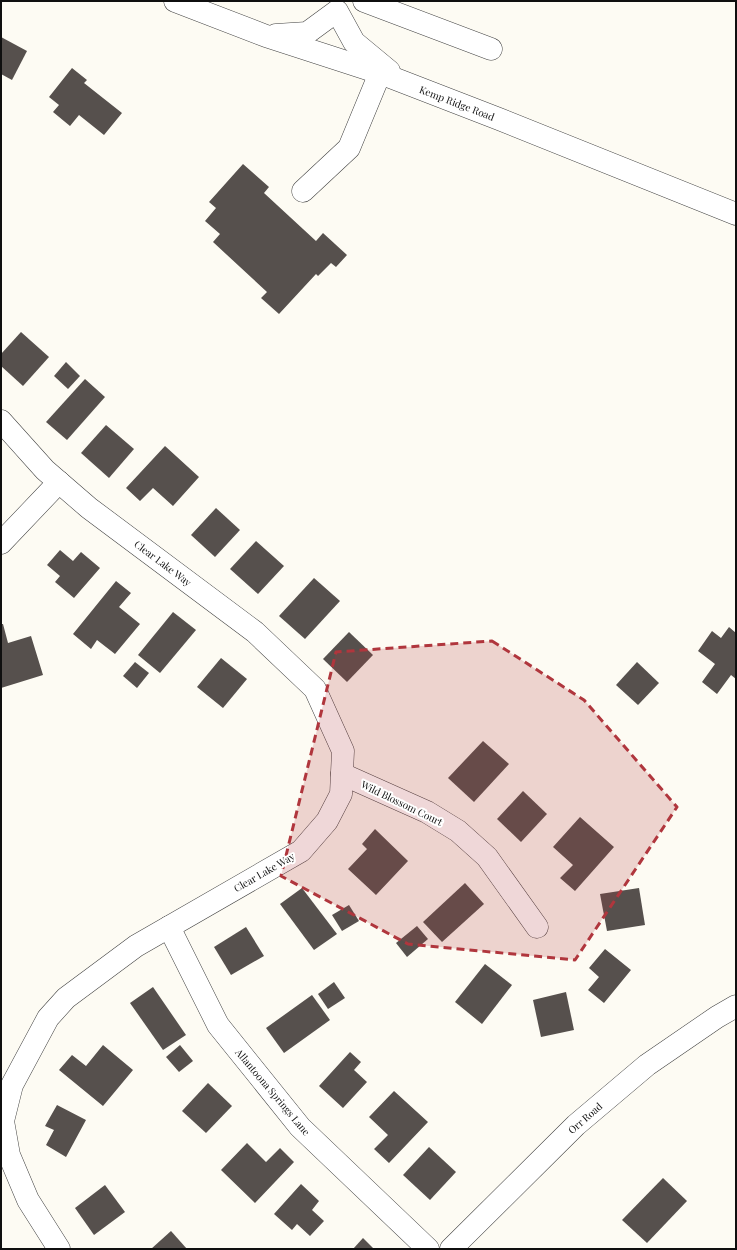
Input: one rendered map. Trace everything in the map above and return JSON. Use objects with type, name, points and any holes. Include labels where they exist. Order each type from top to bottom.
[{"type":"street","name":"Kemp Ridge Road","points":[[175,1],[266,36],[380,73],[500,119],[736,214]]},
{"type":"street","points":[[364,1],[491,49]]},
{"type":"street","points":[[266,36],[307,33],[338,6],[354,42],[401,81]]},
{"type":"street","points":[[304,191],[348,148],[380,73]]},
{"type":"street","name":"Clear Lake Way","points":[[1,421],[45,470],[89,508],[254,632],[314,689],[343,751],[340,794],[327,821],[300,851],[136,946],[66,998],[48,1018],[12,1085],[3,1121],[10,1155],[28,1200],[59,1249]]},
{"type":"street","points":[[1,543],[59,482]]},
{"type":"street","name":"Wild Blossom Court","points":[[342,774],[426,812],[458,831],[487,857],[537,927]]},
{"type":"street","name":"Allantoona Springs Lane","points":[[169,927],[218,1025],[300,1127],[428,1249]]},
{"type":"street","name":"Orr Road","points":[[451,1249],[576,1125],[647,1065],[717,1017],[736,1006]]},
{"type":"highlighted area","points":[[492,641],[584,700],[677,807],[575,960],[408,944],[281,876],[336,652]]},
{"type":"building","points":[[1,37],[27,51],[12,80],[1,74]]},
{"type":"building","points":[[72,68],[87,80],[84,83],[122,113],[104,135],[79,115],[70,126],[53,112],[59,105],[49,97]]},
{"type":"building","points":[[243,164],[269,187],[264,193],[316,241],[323,233],[347,255],[336,267],[331,263],[318,276],[316,274],[279,314],[261,298],[267,292],[213,242],[220,234],[205,221],[216,208],[209,202]]},
{"type":"building","points":[[21,332],[49,357],[23,386],[1,366],[1,354]]},
{"type":"building","points":[[66,362],[80,376],[68,389],[54,376]]},
{"type":"building","points":[[85,379],[105,397],[67,440],[46,422]]},
{"type":"building","points":[[106,425],[134,449],[109,478],[81,453]]},
{"type":"building","points":[[165,446],[199,477],[173,506],[153,488],[140,501],[126,488]]},
{"type":"building","points":[[216,508],[240,530],[215,557],[191,535]]},
{"type":"building","points":[[256,541],[284,566],[258,594],[230,569]]},
{"type":"building","points":[[60,550],[73,561],[81,552],[100,568],[74,598],[55,582],[60,576],[47,565]]},
{"type":"building","points":[[314,578],[340,601],[305,639],[279,616]]},
{"type":"building","points":[[116,581],[131,593],[119,607],[140,624],[115,654],[97,640],[91,649],[73,634]]},
{"type":"building","points":[[173,612],[196,630],[160,673],[138,655]]},
{"type":"building","points":[[1,624],[3,624],[8,643],[31,636],[43,675],[1,688]]},
{"type":"building","points":[[729,627],[736,633],[736,679],[731,675],[717,694],[702,682],[715,664],[698,651],[712,631],[721,638]]},
{"type":"building","points":[[349,632],[373,655],[347,682],[323,659]]},
{"type":"building","points":[[221,658],[247,679],[223,708],[197,687]]},
{"type":"building","points":[[135,662],[149,673],[137,688],[123,676]]},
{"type":"building","points":[[637,662],[659,683],[638,705],[616,685]]},
{"type":"building","points":[[483,741],[509,764],[474,802],[448,778]]},
{"type":"building","points":[[523,791],[547,814],[521,842],[497,819]]},
{"type":"building","points":[[580,817],[614,847],[575,891],[560,878],[573,865],[553,847]]},
{"type":"building","points":[[375,829],[408,861],[376,895],[348,869],[367,849],[362,844]]},
{"type":"building","points":[[465,883],[484,904],[442,942],[423,922]]},
{"type":"building","points":[[302,888],[337,934],[314,950],[280,904]]},
{"type":"building","points":[[639,888],[645,925],[607,931],[600,894]]},
{"type":"building","points":[[349,905],[359,921],[342,931],[332,915]]},
{"type":"building","points":[[417,926],[428,939],[407,957],[396,943]]},
{"type":"building","points":[[246,927],[264,956],[231,975],[214,947]]},
{"type":"building","points":[[605,949],[631,970],[604,1003],[588,990],[599,977],[589,968]]},
{"type":"building","points":[[485,964],[512,985],[482,1024],[455,1002]]},
{"type":"building","points":[[334,982],[345,998],[328,1009],[318,994]]},
{"type":"building","points":[[153,987],[186,1035],[163,1050],[130,1003]]},
{"type":"building","points":[[566,992],[574,1030],[541,1037],[533,1000]]},
{"type":"building","points":[[312,995],[330,1020],[284,1053],[266,1028]]},
{"type":"building","points":[[103,1045],[133,1070],[103,1106],[59,1070],[72,1055],[86,1066]]},
{"type":"building","points":[[180,1045],[193,1061],[179,1072],[166,1057]]},
{"type":"building","points":[[350,1052],[361,1062],[354,1070],[367,1082],[343,1108],[319,1086]]},
{"type":"building","points":[[208,1083],[232,1106],[206,1133],[182,1111]]},
{"type":"building","points":[[394,1091],[428,1122],[389,1163],[374,1149],[388,1135],[369,1117]]},
{"type":"building","points":[[57,1105],[86,1120],[66,1157],[46,1145],[54,1130],[45,1126]]},
{"type":"building","points":[[247,1143],[266,1162],[280,1148],[294,1162],[255,1203],[221,1170]]},
{"type":"building","points":[[429,1147],[456,1172],[430,1200],[403,1175]]},
{"type":"building","points":[[663,1178],[687,1201],[647,1243],[622,1220]]},
{"type":"building","points":[[301,1184],[319,1201],[312,1210],[324,1221],[310,1236],[297,1224],[292,1230],[274,1214]]},
{"type":"building","points":[[105,1185],[125,1212],[94,1235],[75,1208]]},
{"type":"building","points":[[171,1231],[187,1249],[151,1249]]},
{"type":"building","points":[[363,1238],[374,1249],[353,1249]]}]
